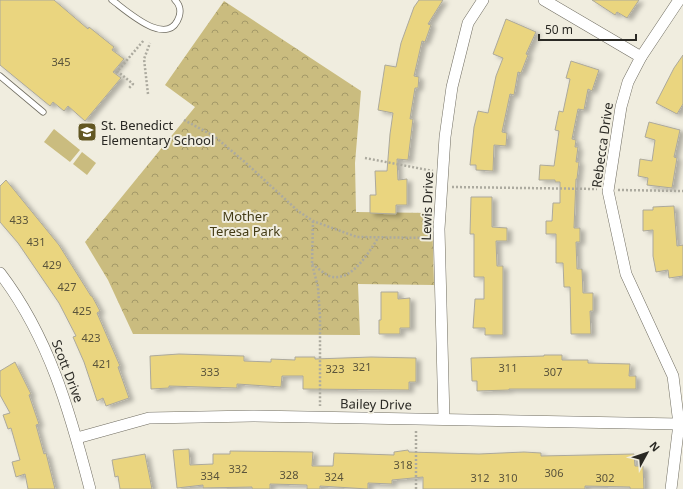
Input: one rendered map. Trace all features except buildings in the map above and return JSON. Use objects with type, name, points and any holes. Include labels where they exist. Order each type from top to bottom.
[{"type":"street","name":"Lewis Drive","points":[[444,419],[439,236],[445,137],[452,87],[468,23],[483,0]]},
{"type":"street","points":[[544,0],[641,57]]},
{"type":"street","name":"Rebecca Drive","points":[[671,489],[679,424],[673,376],[626,274],[609,190],[621,107],[628,82],[641,57],[679,0]]},
{"type":"street","name":"Scott Drive","points":[[0,273],[29,318],[51,361],[77,438],[90,489]]},
{"type":"street","name":"Bailey Drive","points":[[77,438],[149,418],[253,416],[679,424]]},
{"type":"lane","points":[[112,0],[147,25],[164,31],[171,28],[179,19],[180,7],[175,0]]},
{"type":"lane","points":[[0,76],[43,112]]},
{"type":"path","points":[[128,90],[133,84],[116,72],[144,40]]},
{"type":"path","points":[[148,94],[144,59],[150,43]]},
{"type":"path","points":[[184,120],[214,136],[226,145],[263,177],[298,211],[313,221],[357,237],[378,238],[412,236],[427,238],[439,236]]},
{"type":"path","points":[[364,158],[443,172]]},
{"type":"path","points":[[442,186],[683,191]]},
{"type":"path","points":[[313,221],[312,264],[318,287],[320,417]]},
{"type":"path","points":[[312,264],[331,277],[339,277],[348,274],[368,254],[378,238]]},
{"type":"path","points":[[416,419],[416,489]]},
{"type":"green space","name":"Mother Teresa Park","points":[[224,1],[361,91],[355,163],[356,212],[432,213],[434,285],[358,284],[360,335],[133,334],[108,280],[85,242],[195,107],[165,85]]},
{"type":"green space","points":[[54,129],[80,150],[70,162],[44,142]]},
{"type":"green space","points":[[82,152],[96,163],[87,175],[73,164]]},
{"type":"place","name":"St. Benedict Elementary School","points":[[87,132]]}]
